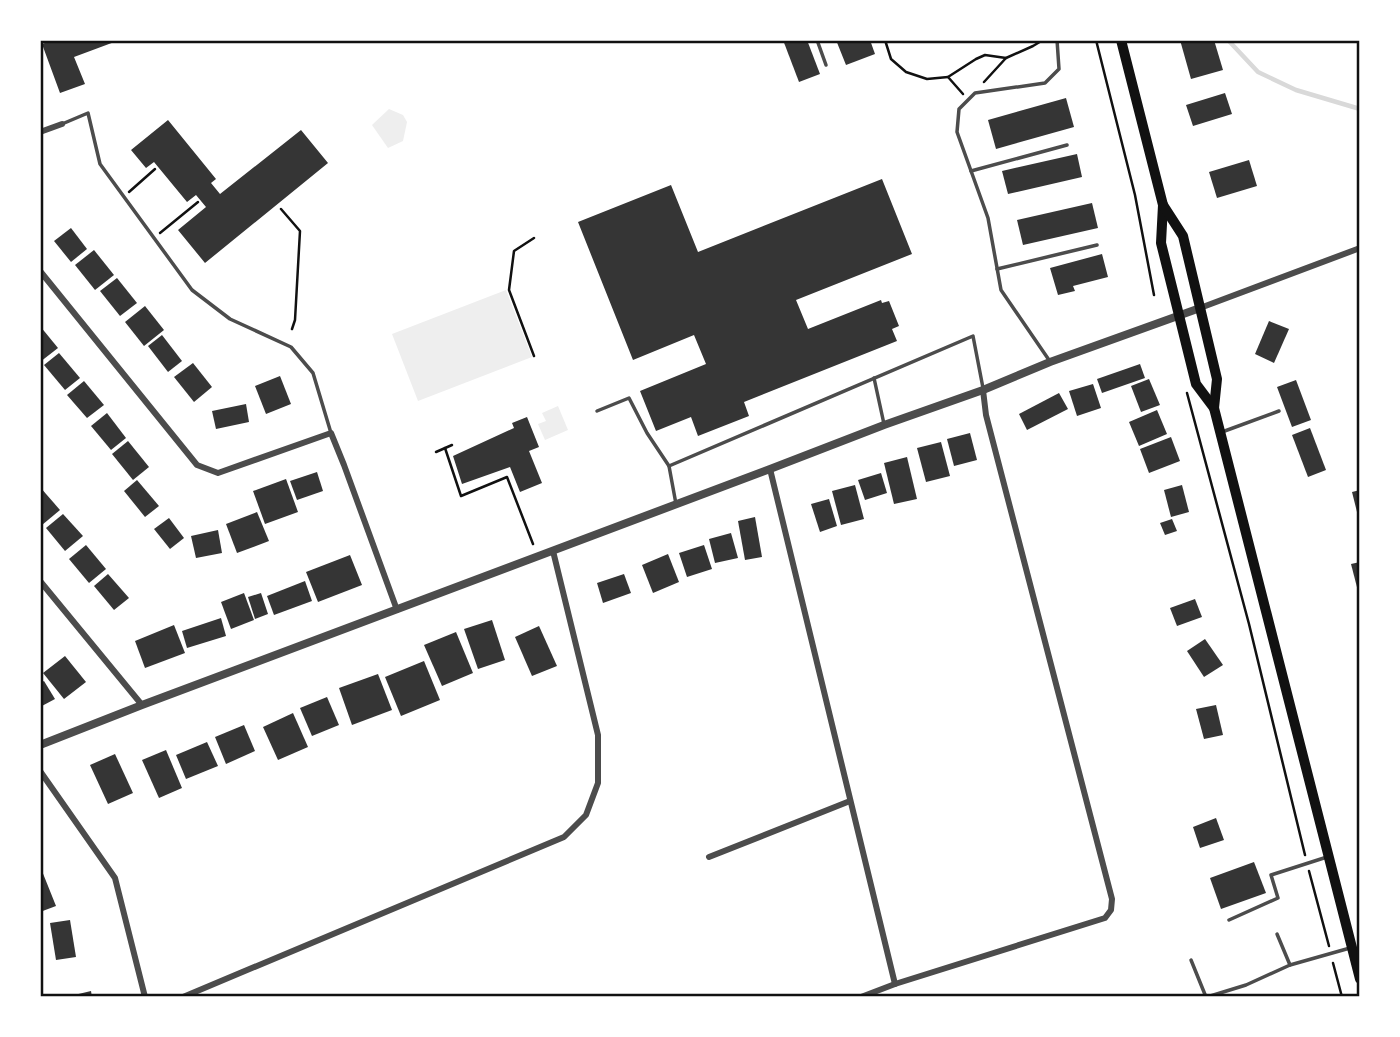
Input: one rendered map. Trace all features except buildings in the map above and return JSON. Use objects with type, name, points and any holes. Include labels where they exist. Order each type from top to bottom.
[{"type":"main road","points":[[1121,40],[1163,205],[1161,243],[1196,384],[1214,408]]},
{"type":"main road","points":[[1163,205],[1183,236],[1217,379],[1214,408],[1360,979]]},
{"type":"street","points":[[40,132],[62,124]]},
{"type":"street","points":[[40,745],[884,425],[983,390],[1050,362],[1360,248]]},
{"type":"street","points":[[40,271],[197,465],[218,473],[331,433],[397,610]]},
{"type":"street","points":[[860,997],[1105,918],[1111,910],[1112,899],[986,415],[983,390]]},
{"type":"street","points":[[770,469],[895,984]]},
{"type":"street","points":[[183,997],[564,837],[586,815],[598,783],[598,735],[553,551]]},
{"type":"street","points":[[40,581],[142,705]]},
{"type":"street","points":[[40,771],[115,878],[145,997]]},
{"type":"street","points":[[709,857],[850,801]]},
{"type":"lane","points":[[817,40],[826,65]]},
{"type":"lane","points":[[1050,362],[1001,289],[988,218],[957,132],[959,109],[975,93],[1045,83],[1059,69],[1057,40]]},
{"type":"lane","points":[[62,124],[88,113],[100,164],[192,290],[230,319],[291,347],[313,373],[331,433]]},
{"type":"lane","points":[[971,171],[1067,145]]},
{"type":"lane","points":[[997,269],[1097,245]]},
{"type":"lane","points":[[669,466],[973,336],[983,390]]},
{"type":"lane","points":[[874,378],[884,425]]},
{"type":"lane","points":[[597,411],[629,398],[646,433],[669,466],[676,504]]},
{"type":"lane","points":[[1220,433],[1279,411]]},
{"type":"lane","points":[[1229,920],[1279,898],[1270,875],[1329,856]]},
{"type":"lane","points":[[1277,934],[1290,965]]},
{"type":"lane","points":[[1191,960],[1207,997],[1246,985],[1290,965],[1352,947]]},
{"type":"path","points":[[885,40],[891,59],[906,72],[927,79],[948,77],[985,55],[1006,58]]},
{"type":"path","points":[[975,93],[1006,58],[1043,40]]},
{"type":"path","points":[[1096,40],[1135,195],[1154,295]]},
{"type":"path","points":[[948,77],[969,99]]},
{"type":"path","points":[[124,197],[155,169]]},
{"type":"path","points":[[154,238],[198,202]]},
{"type":"path","points":[[281,209],[300,231],[295,320],[292,329]]},
{"type":"path","points":[[534,238],[514,251],[509,290],[534,356]]},
{"type":"path","points":[[1186,388],[1249,624],[1342,997]]},
{"type":"path","points":[[436,452],[452,445]]},
{"type":"path","points":[[445,448],[461,496],[507,477],[533,544]]},
{"type":"shaded area","points":[[389,109],[403,115],[407,122],[403,141],[388,148],[372,125]]},
{"type":"shaded area","points":[[506,290],[532,357],[418,401],[392,334]]},
{"type":"shaded area","points":[[558,406],[568,430],[545,440],[538,424],[546,421],[542,413]]},
{"type":"waterway","points":[[1228,40],[1258,72],[1296,90],[1360,109]]}]
